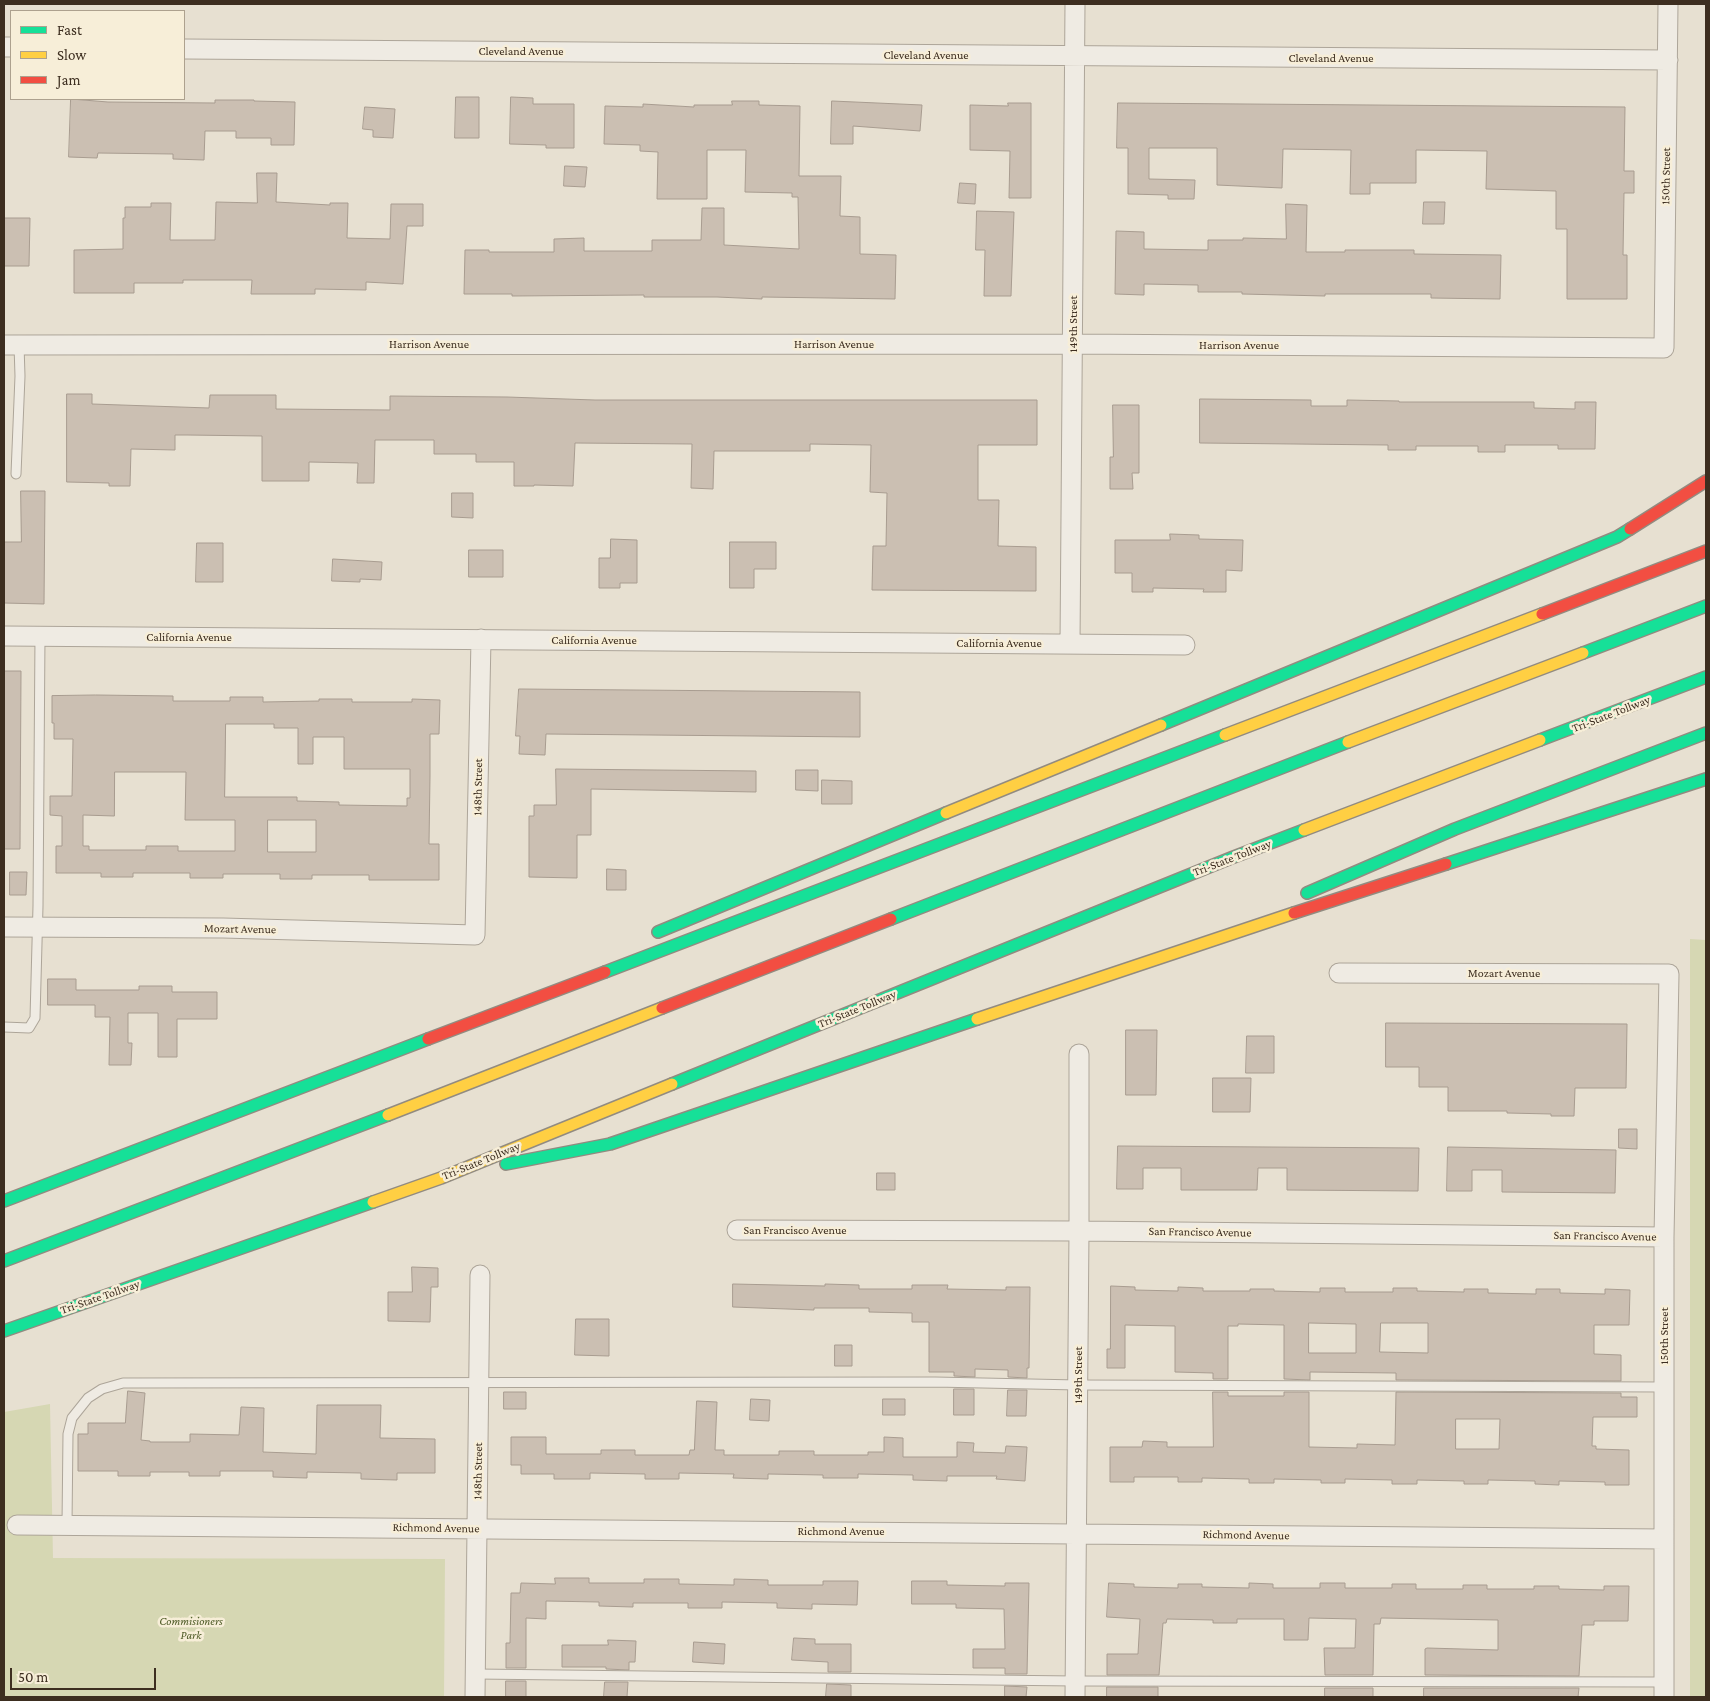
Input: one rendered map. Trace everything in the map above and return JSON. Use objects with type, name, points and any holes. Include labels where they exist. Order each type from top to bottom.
[{"type":"highway","points":[[648,936],[1617,537],[1706,481]]},
{"type":"highway","points":[[4,1202],[1706,551]]},
{"type":"highway","points":[[4,1261],[390,1114],[1220,791],[1706,606]]},
{"type":"highway","name":"Tri-State Tollway","points":[[4,1331],[441,1178],[1231,858],[1706,677]]},
{"type":"highway","points":[[1300,896],[1363,866],[1503,810],[1706,733]]},
{"type":"highway","points":[[441,1178],[610,1144],[1210,940],[1706,779]]},
{"type":"highway","points":[[1210,940],[1282,905]]},
{"type":"highway","points":[[543,995],[589,966]]},
{"type":"street","name":"149th Street","points":[[1070,644],[1075,4]]},
{"type":"street","name":"150th Street","points":[[1664,348],[1668,4]]},
{"type":"street","name":"Cleveland Avenue","points":[[185,49],[1668,60]]},
{"type":"street","name":"Harrison Avenue","points":[[11,345],[1072,344],[1664,348]]},
{"type":"street","name":"California Avenue","points":[[4,636],[1185,645]]},
{"type":"street","name":"148th Street","points":[[475,935],[481,639]]},
{"type":"street","name":"Mozart Avenue","points":[[4,927],[224,928],[475,935]]},
{"type":"street","name":"Mozart Avenue","points":[[1339,973],[1669,974]]},
{"type":"street","name":"150th Street","points":[[1664,1690],[1664,1237],[1669,974]]},
{"type":"street","name":"149th Street","points":[[1075,1689],[1079,1054]]},
{"type":"street","name":"San Francisco Avenue","points":[[737,1230],[1079,1231],[1664,1237]]},
{"type":"street","name":"148th Street","points":[[475,1697],[480,1275]]},
{"type":"street","name":"Richmond Avenue","points":[[17,1524],[1664,1539]]},
{"type":"lane","points":[[11,345],[20,376],[16,474]]},
{"type":"lane","points":[[4,1027],[29,1028],[35,1018],[38,927],[40,636]]},
{"type":"lane","points":[[67,1524],[68,1434],[72,1418],[88,1398],[102,1389],[123,1383],[935,1382],[1078,1385],[1664,1387]]},
{"type":"lane","points":[[476,1674],[1075,1689],[1664,1690]]},
{"type":"green space","points":[[1690,939],[1706,940],[1706,1697],[1690,1697]]},
{"type":"green space","name":"Commisioners Park","points":[[50,1404],[53,1558],[445,1559],[444,1697],[4,1697],[4,1412]]},
{"type":"building","points":[[456,97],[479,97],[479,138],[455,138]]},
{"type":"building","points":[[511,97],[533,98],[533,104],[574,104],[574,148],[546,148],[546,145],[510,144]]},
{"type":"building","points":[[71,100],[215,103],[215,100],[295,102],[294,145],[271,145],[271,138],[236,138],[236,131],[205,131],[204,160],[173,159],[173,154],[98,153],[97,158],[69,157]]},
{"type":"building","points":[[732,101],[759,101],[759,105],[800,106],[799,176],[841,176],[840,216],[860,217],[860,254],[896,255],[895,299],[762,297],[762,299],[644,297],[644,295],[512,296],[512,294],[464,294],[465,250],[554,252],[554,239],[584,238],[584,251],[652,251],[652,240],[701,240],[702,208],[724,208],[724,245],[799,249],[798,197],[792,197],[792,193],[745,192],[746,150],[707,150],[707,199],[657,199],[658,152],[640,151],[640,145],[604,144],[605,106],[643,107],[643,104],[694,107],[694,105],[732,105]]},
{"type":"building","points":[[832,101],[922,105],[920,131],[853,126],[853,144],[831,144]]},
{"type":"building","points":[[1008,103],[1031,103],[1031,198],[1009,198],[1010,151],[970,150],[970,105],[1008,106]]},
{"type":"building","points":[[1118,103],[1625,107],[1624,171],[1634,171],[1634,193],[1624,193],[1623,255],[1627,255],[1627,299],[1567,299],[1567,229],[1556,229],[1556,191],[1486,189],[1487,151],[1416,150],[1416,183],[1370,183],[1370,194],[1350,194],[1351,150],[1283,149],[1282,188],[1217,185],[1217,148],[1149,148],[1149,179],[1195,180],[1194,199],[1168,199],[1168,195],[1128,194],[1128,148],[1117,148]]},
{"type":"building","points":[[365,107],[395,109],[393,138],[373,137],[373,130],[363,129]]},
{"type":"building","points":[[565,166],[587,167],[585,187],[564,186]]},
{"type":"building","points":[[257,173],[277,173],[276,202],[330,205],[330,203],[348,203],[347,238],[390,239],[391,204],[423,204],[423,226],[407,226],[403,284],[366,282],[366,290],[315,289],[315,294],[251,294],[252,280],[183,280],[183,283],[134,283],[134,293],[74,293],[74,250],[123,249],[125,207],[151,207],[151,203],[171,203],[170,240],[215,240],[216,202],[257,203]]},
{"type":"building","points":[[960,183],[976,184],[975,204],[958,203]]},
{"type":"building","points":[[1424,202],[1445,202],[1444,224],[1423,224]]},
{"type":"building","points":[[1286,204],[1307,205],[1306,252],[1414,250],[1414,254],[1501,255],[1500,299],[1431,298],[1431,294],[1325,294],[1325,296],[1242,294],[1242,292],[1198,292],[1198,285],[1144,284],[1144,295],[1115,294],[1116,231],[1144,232],[1144,249],[1208,250],[1208,240],[1243,240],[1243,238],[1286,239]]},
{"type":"building","points":[[977,211],[1014,212],[1011,296],[984,296],[985,250],[976,250]]},
{"type":"building","points":[[4,218],[30,218],[29,266],[4,266]]},
{"type":"building","points":[[67,394],[92,394],[92,404],[209,408],[210,395],[276,395],[276,409],[390,410],[390,396],[595,400],[1037,400],[1037,445],[978,445],[978,500],[999,500],[998,546],[1036,547],[1036,591],[872,590],[873,546],[886,546],[887,493],[870,492],[871,445],[810,444],[810,451],[714,451],[713,489],[691,488],[692,444],[575,443],[573,486],[514,486],[514,462],[476,462],[476,454],[434,454],[434,440],[375,440],[374,483],[357,483],[358,463],[309,462],[309,481],[262,481],[262,436],[175,435],[175,450],[131,449],[130,486],[109,486],[109,483],[67,482]]},
{"type":"building","points":[[1200,399],[1311,400],[1311,406],[1347,406],[1347,400],[1534,402],[1534,408],[1575,409],[1575,402],[1596,402],[1595,449],[1558,449],[1558,445],[1505,445],[1505,452],[1478,452],[1478,446],[1416,446],[1416,450],[1388,450],[1388,445],[1200,443]]},
{"type":"building","points":[[1113,405],[1139,405],[1139,473],[1132,473],[1133,489],[1110,489],[1110,457],[1113,457]]},
{"type":"building","points":[[21,491],[45,491],[44,604],[4,603],[4,542],[21,542]]},
{"type":"building","points":[[452,493],[473,493],[473,518],[452,517]]},
{"type":"building","points":[[1170,534],[1199,535],[1199,539],[1243,540],[1242,571],[1226,570],[1226,592],[1203,592],[1204,589],[1153,588],[1153,592],[1132,592],[1132,573],[1115,573],[1115,540],[1170,540]]},
{"type":"building","points":[[611,539],[637,540],[637,583],[620,583],[620,588],[599,588],[599,558],[610,558]]},
{"type":"building","points":[[730,542],[776,542],[776,569],[754,569],[754,588],[730,588]]},
{"type":"building","points":[[197,543],[223,543],[223,582],[196,582]]},
{"type":"building","points":[[469,550],[503,550],[503,577],[469,577]]},
{"type":"building","points":[[333,559],[382,562],[381,580],[360,579],[360,582],[332,581]]},
{"type":"building","points":[[4,671],[21,671],[20,849],[4,849]]},
{"type":"building","points":[[519,689],[860,692],[860,737],[546,734],[545,755],[519,754],[520,736],[516,736]]},
{"type":"building","points":[[52,696],[173,696],[173,701],[230,701],[230,697],[263,697],[263,702],[319,701],[319,699],[352,699],[352,702],[412,702],[412,699],[440,700],[439,734],[430,734],[429,844],[439,844],[439,880],[369,880],[369,875],[312,875],[312,879],[280,879],[280,874],[223,874],[223,878],[190,878],[190,873],[133,873],[133,877],[101,877],[101,873],[56,873],[56,846],[62,846],[62,816],[50,815],[50,796],[72,796],[73,739],[54,739]],"holes":[[[226,724],[274,724],[274,728],[298,728],[298,764],[313,764],[313,737],[344,737],[344,769],[410,769],[410,798],[407,798],[407,806],[339,805],[339,802],[297,801],[297,797],[225,797]],[[115,772],[186,772],[185,820],[235,820],[235,851],[178,851],[178,846],[146,846],[146,850],[89,850],[89,846],[83,846],[83,815],[114,816]],[[268,820],[316,820],[316,852],[268,852]]]},
{"type":"building","points":[[556,769],[756,771],[756,792],[591,789],[591,835],[577,835],[577,878],[529,877],[529,816],[534,816],[534,805],[556,805]]},
{"type":"building","points":[[796,770],[818,770],[818,791],[796,790]]},
{"type":"building","points":[[822,780],[852,781],[852,804],[822,804]]},
{"type":"building","points":[[607,869],[626,870],[626,890],[607,890]]},
{"type":"building","points":[[10,872],[27,872],[26,895],[10,895]]},
{"type":"building","points":[[48,979],[76,979],[76,990],[139,990],[139,986],[172,986],[172,992],[217,992],[217,1019],[177,1019],[177,1057],[158,1057],[158,1013],[128,1013],[128,1043],[132,1043],[131,1065],[109,1065],[110,1017],[95,1017],[95,1005],[48,1005]]},
{"type":"building","points":[[1386,1023],[1627,1024],[1626,1088],[1575,1088],[1574,1116],[1507,1113],[1507,1111],[1448,1111],[1448,1087],[1419,1087],[1419,1067],[1386,1067]]},
{"type":"building","points":[[1126,1030],[1157,1030],[1156,1095],[1126,1095]]},
{"type":"building","points":[[1247,1036],[1274,1036],[1274,1073],[1246,1073]]},
{"type":"building","points":[[1213,1078],[1251,1078],[1250,1112],[1213,1112]]},
{"type":"building","points":[[1619,1129],[1637,1129],[1637,1149],[1619,1148]]},
{"type":"building","points":[[1118,1146],[1419,1148],[1418,1191],[1287,1190],[1287,1168],[1258,1168],[1257,1190],[1181,1190],[1181,1168],[1143,1168],[1143,1189],[1117,1189]]},
{"type":"building","points":[[1448,1147],[1616,1150],[1615,1193],[1502,1192],[1502,1170],[1472,1170],[1472,1191],[1447,1191]]},
{"type":"building","points":[[877,1173],[895,1173],[895,1190],[877,1190]]},
{"type":"building","points":[[412,1267],[438,1268],[438,1287],[431,1287],[430,1322],[388,1321],[388,1292],[412,1292]]},
{"type":"building","points":[[733,1284],[859,1285],[859,1289],[912,1289],[912,1285],[948,1285],[947,1289],[1006,1290],[1006,1287],[1030,1287],[1029,1368],[1027,1368],[1027,1378],[1008,1377],[1008,1370],[975,1369],[975,1377],[954,1376],[954,1372],[929,1372],[929,1322],[912,1322],[912,1313],[869,1312],[869,1308],[814,1308],[814,1310],[733,1307]]},
{"type":"building","points":[[1111,1286],[1135,1287],[1135,1290],[1178,1291],[1178,1287],[1203,1288],[1203,1291],[1274,1289],[1274,1291],[1320,1292],[1320,1288],[1345,1288],[1345,1292],[1393,1292],[1393,1288],[1417,1288],[1417,1291],[1464,1292],[1464,1289],[1488,1289],[1488,1293],[1536,1294],[1536,1289],[1560,1289],[1560,1293],[1605,1294],[1605,1289],[1630,1290],[1629,1325],[1594,1325],[1594,1354],[1621,1355],[1621,1381],[1396,1380],[1396,1373],[1310,1372],[1310,1380],[1284,1379],[1284,1325],[1238,1324],[1238,1326],[1228,1326],[1228,1379],[1213,1379],[1213,1373],[1175,1372],[1175,1326],[1125,1325],[1125,1368],[1107,1368],[1107,1349],[1110,1349]],"holes":[[[1309,1323],[1356,1324],[1356,1353],[1309,1353]],[[1381,1323],[1428,1323],[1428,1353],[1380,1352]]]},
{"type":"building","points":[[576,1319],[609,1319],[609,1356],[575,1355]]},
{"type":"building","points":[[835,1345],[852,1345],[852,1366],[835,1366]]},
{"type":"building","points":[[954,1389],[974,1389],[974,1415],[954,1415]]},
{"type":"building","points":[[1008,1390],[1027,1390],[1026,1416],[1007,1416]]},
{"type":"building","points":[[128,1391],[145,1393],[141,1440],[150,1442],[190,1442],[190,1434],[239,1435],[241,1407],[264,1408],[263,1452],[316,1454],[317,1405],[381,1405],[380,1438],[435,1439],[435,1473],[397,1473],[397,1480],[361,1479],[361,1473],[307,1472],[307,1478],[273,1477],[273,1471],[220,1471],[220,1476],[189,1476],[189,1472],[150,1472],[150,1476],[118,1476],[118,1471],[78,1471],[78,1434],[88,1434],[88,1423],[125,1423]]},
{"type":"building","points":[[504,1392],[526,1392],[526,1409],[504,1409]]},
{"type":"building","points":[[1213,1392],[1228,1392],[1228,1396],[1284,1396],[1284,1392],[1309,1392],[1309,1447],[1357,1448],[1357,1444],[1395,1445],[1396,1392],[1621,1393],[1621,1397],[1637,1397],[1637,1417],[1593,1417],[1592,1446],[1596,1446],[1596,1449],[1629,1450],[1629,1485],[1605,1485],[1605,1482],[1559,1481],[1559,1485],[1535,1484],[1535,1481],[1488,1480],[1488,1484],[1464,1484],[1464,1481],[1417,1480],[1417,1484],[1392,1484],[1392,1480],[1345,1479],[1345,1483],[1321,1483],[1321,1480],[1274,1479],[1274,1483],[1249,1483],[1249,1479],[1202,1478],[1202,1482],[1178,1482],[1178,1477],[1134,1477],[1134,1482],[1110,1482],[1110,1447],[1142,1447],[1143,1441],[1167,1442],[1167,1447],[1213,1447]],"holes":[[[1456,1419],[1500,1419],[1499,1449],[1456,1449]]]},
{"type":"building","points":[[751,1399],[770,1400],[769,1421],[750,1420]]},
{"type":"building","points":[[883,1399],[905,1399],[905,1415],[883,1415]]},
{"type":"building","points":[[697,1401],[717,1402],[715,1450],[724,1450],[724,1455],[779,1455],[779,1451],[814,1451],[814,1455],[868,1455],[868,1452],[884,1452],[884,1437],[903,1438],[903,1457],[957,1457],[957,1442],[974,1443],[973,1452],[1005,1453],[1006,1446],[1027,1447],[1025,1481],[996,1479],[997,1476],[947,1476],[947,1481],[913,1480],[913,1475],[858,1474],[858,1478],[823,1478],[823,1475],[768,1474],[768,1479],[733,1478],[734,1474],[679,1473],[679,1479],[645,1479],[645,1474],[590,1473],[590,1479],[554,1479],[554,1474],[521,1474],[521,1465],[511,1465],[511,1437],[546,1437],[546,1454],[601,1454],[601,1450],[635,1450],[635,1455],[689,1455],[690,1450],[694,1450]]},
{"type":"building","points":[[555,1578],[589,1578],[589,1583],[644,1583],[644,1579],[679,1579],[679,1584],[734,1585],[734,1579],[768,1580],[768,1585],[823,1585],[823,1581],[858,1581],[857,1605],[812,1604],[812,1609],[777,1608],[777,1603],[722,1602],[722,1608],[688,1608],[688,1603],[633,1603],[633,1607],[599,1606],[599,1602],[546,1601],[546,1619],[526,1618],[526,1668],[506,1668],[506,1643],[510,1643],[511,1593],[520,1593],[521,1583],[555,1584]]},
{"type":"building","points":[[912,1581],[947,1581],[947,1585],[1005,1586],[1005,1583],[1029,1583],[1027,1674],[1005,1674],[1005,1668],[973,1668],[973,1649],[1005,1649],[1004,1609],[956,1608],[956,1604],[912,1604]]},
{"type":"building","points":[[1109,1583],[1134,1584],[1134,1587],[1178,1588],[1178,1584],[1202,1584],[1202,1587],[1249,1588],[1249,1583],[1273,1584],[1273,1588],[1320,1588],[1320,1583],[1345,1583],[1345,1588],[1392,1588],[1392,1584],[1416,1584],[1416,1589],[1463,1589],[1463,1585],[1487,1585],[1487,1589],[1534,1589],[1534,1586],[1559,1586],[1559,1589],[1604,1590],[1604,1586],[1629,1586],[1628,1621],[1594,1621],[1594,1625],[1582,1625],[1579,1676],[1425,1675],[1425,1649],[1427,1648],[1498,1650],[1498,1620],[1381,1618],[1380,1624],[1374,1624],[1373,1675],[1325,1675],[1324,1648],[1355,1648],[1356,1619],[1309,1618],[1308,1640],[1284,1640],[1284,1619],[1237,1619],[1237,1623],[1213,1623],[1213,1620],[1167,1619],[1166,1623],[1163,1623],[1159,1675],[1107,1675],[1107,1654],[1138,1654],[1140,1619],[1107,1617]]},
{"type":"building","points":[[794,1638],[815,1639],[815,1644],[851,1644],[851,1672],[828,1672],[828,1662],[792,1660]]},
{"type":"building","points":[[608,1640],[636,1641],[635,1662],[629,1662],[629,1670],[606,1669],[606,1667],[562,1667],[562,1645],[608,1645]]},
{"type":"building","points":[[694,1642],[725,1644],[724,1664],[693,1662]]},
{"type":"building","points":[[506,1681],[526,1681],[526,1697],[506,1697]]},
{"type":"building","points":[[605,1682],[628,1682],[627,1697],[604,1697]]},
{"type":"building","points":[[827,1684],[851,1685],[851,1697],[826,1697]]},
{"type":"building","points":[[1005,1686],[1027,1687],[1026,1697],[1005,1697]]},
{"type":"building","points":[[1107,1687],[1158,1687],[1158,1697],[1107,1697]]},
{"type":"building","points":[[1325,1688],[1373,1688],[1373,1697],[1325,1697]]},
{"type":"building","points":[[1424,1688],[1579,1688],[1578,1697],[1424,1697]]},
{"type":"traffic: fast","points":[[1161,725],[1617,537],[1630,529]]},
{"type":"traffic: fast","points":[[1583,653],[1706,606]]},
{"type":"traffic: fast","points":[[1540,740],[1706,677]]},
{"type":"traffic: fast","points":[[1307,893],[1455,829],[1706,733]]},
{"type":"traffic: fast","points":[[605,972],[1225,735]]},
{"type":"traffic: fast","points":[[891,919],[1348,742]]},
{"type":"traffic: fast","points":[[1446,864],[1706,779]]},
{"type":"traffic: fast","points":[[658,932],[946,813]]},
{"type":"traffic: fast","points":[[672,1084],[1304,830]]},
{"type":"traffic: fast","points":[[506,1164],[610,1144],[977,1019]]},
{"type":"traffic: fast","points":[[4,1201],[428,1039]]},
{"type":"traffic: fast","points":[[4,1261],[388,1115]]},
{"type":"traffic: fast","points":[[4,1331],[373,1202]]},
{"type":"traffic: slow","points":[[1225,735],[1542,614]]},
{"type":"traffic: slow","points":[[1348,742],[1583,653]]},
{"type":"traffic: slow","points":[[946,813],[1161,725]]},
{"type":"traffic: slow","points":[[1304,830],[1540,740]]},
{"type":"traffic: slow","points":[[977,1019],[1294,913]]},
{"type":"traffic: slow","points":[[388,1115],[662,1008]]},
{"type":"traffic: slow","points":[[373,1202],[441,1178],[672,1084]]},
{"type":"traffic: jam","points":[[1630,529],[1706,481]]},
{"type":"traffic: jam","points":[[1542,614],[1706,551]]},
{"type":"traffic: jam","points":[[1294,913],[1446,864]]},
{"type":"traffic: jam","points":[[662,1008],[891,919]]},
{"type":"traffic: jam","points":[[428,1039],[605,972]]}]
